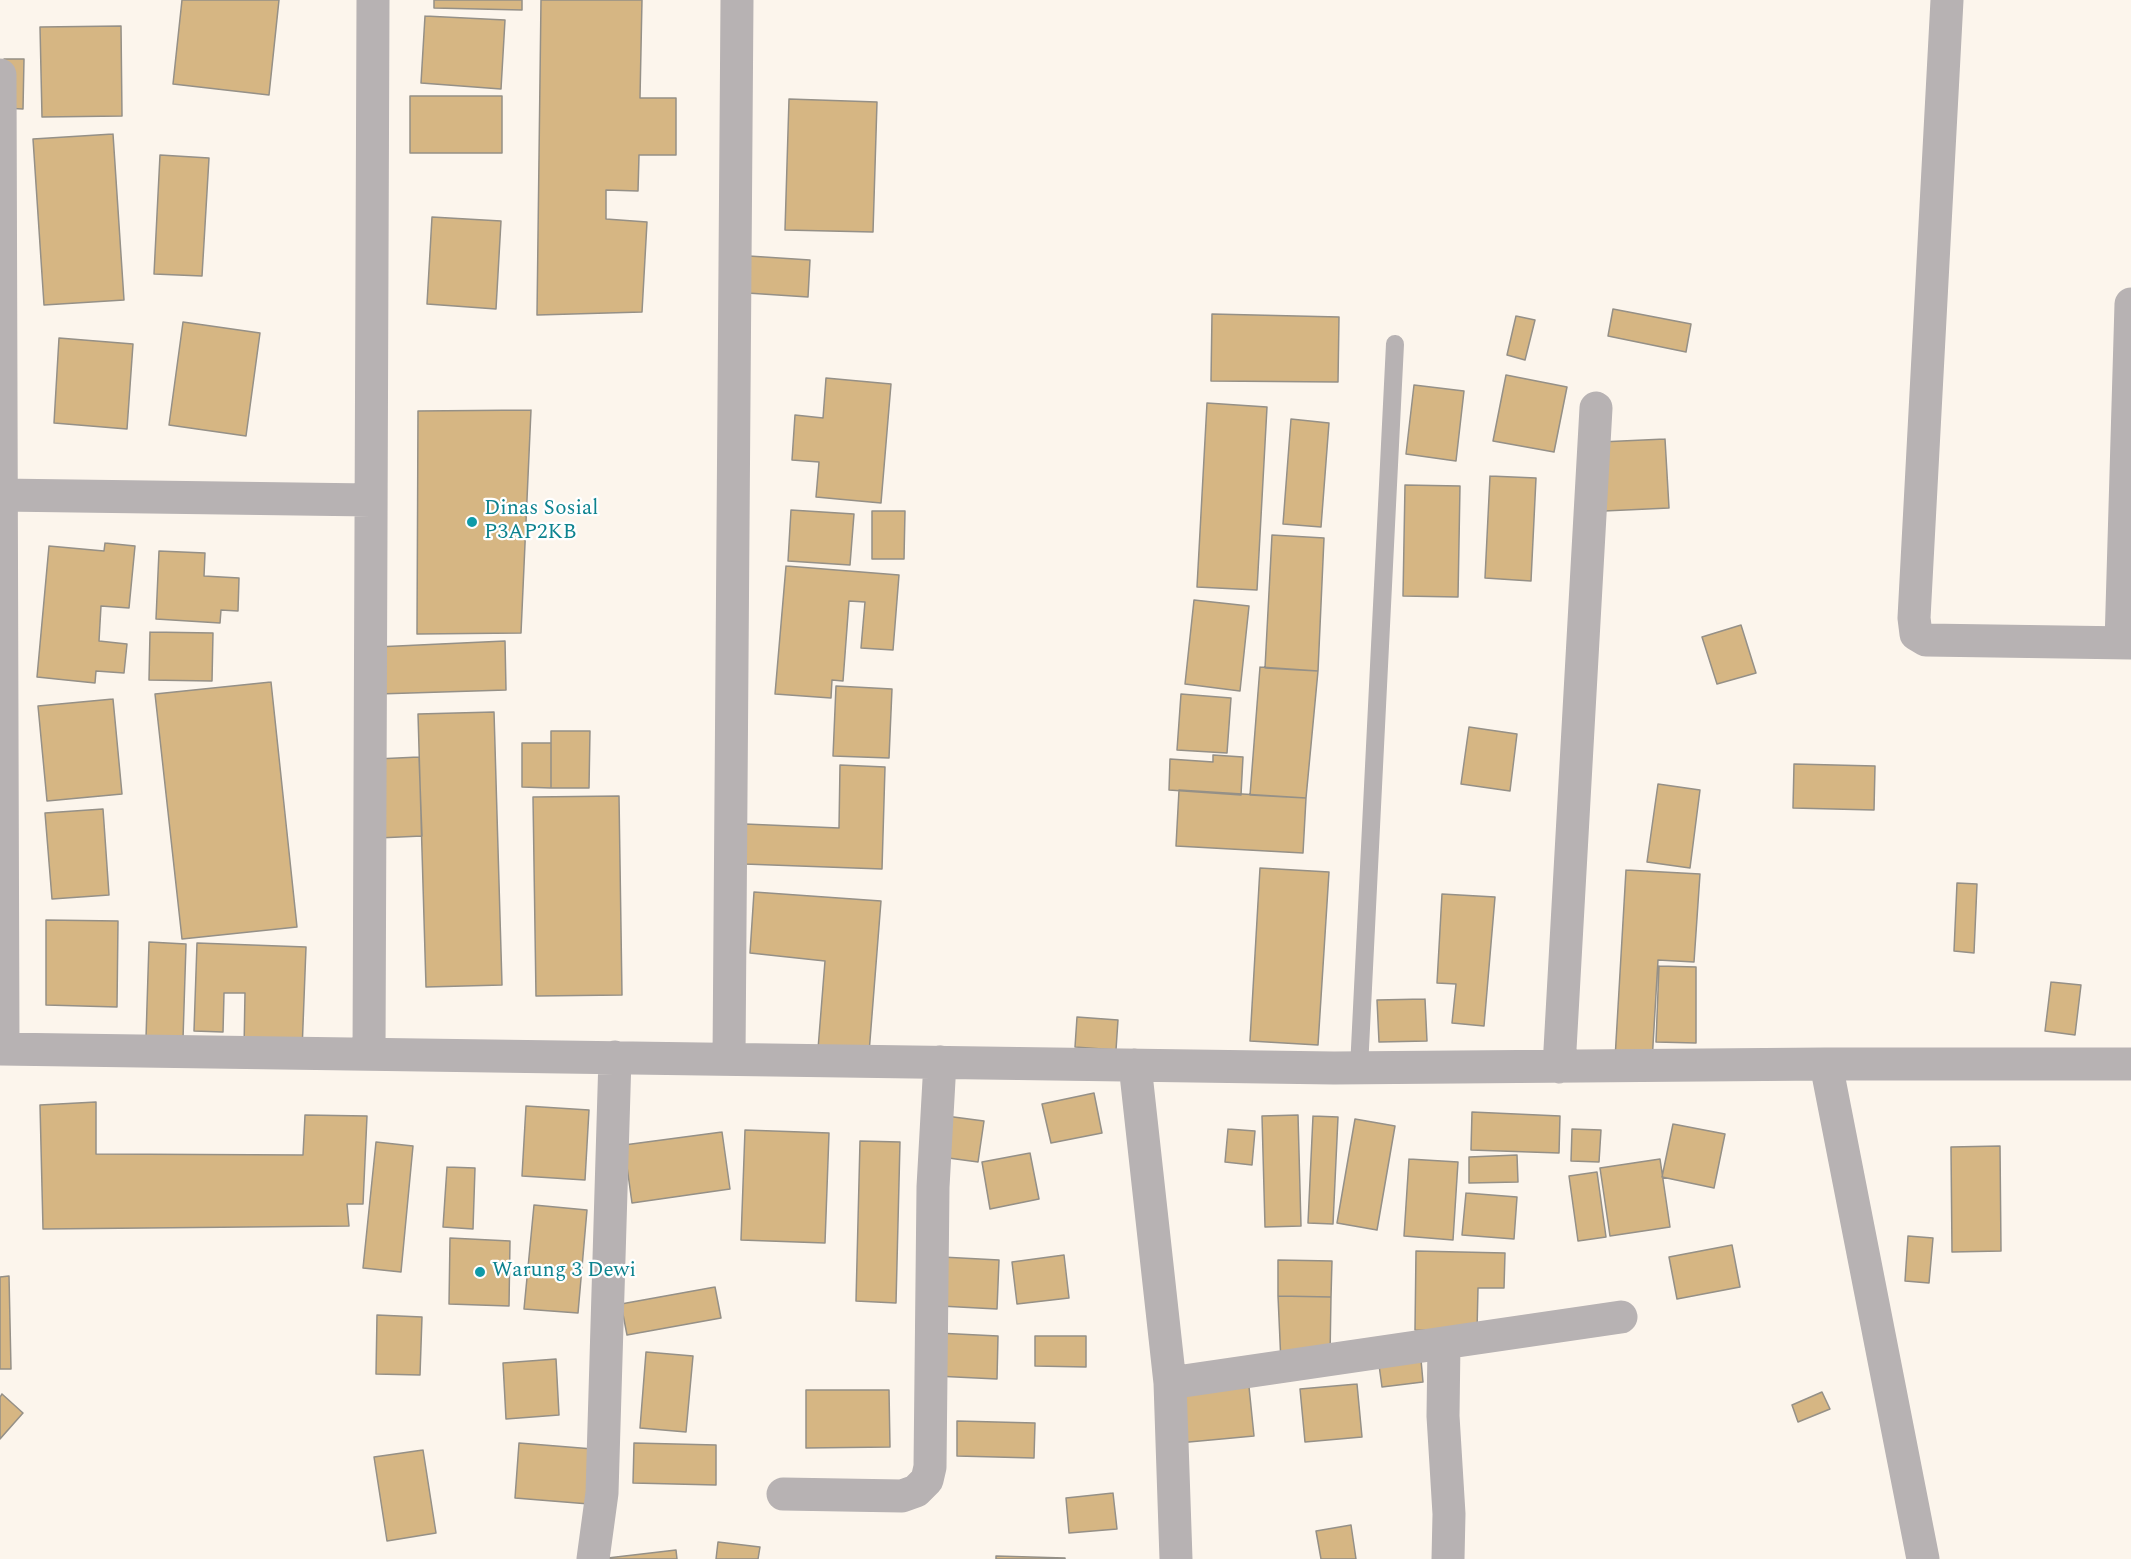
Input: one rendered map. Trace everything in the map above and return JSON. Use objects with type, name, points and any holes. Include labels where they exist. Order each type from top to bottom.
[{"type":"street","points":[[369,1054],[372,0]]},
{"type":"street","points":[[729,1059],[737,0]]},
{"type":"street","points":[[1947,0],[1914,618],[1916,634],[1926,640],[2126,643],[2131,304]]},
{"type":"street","points":[[0,75],[2,1049],[1359,1068],[2131,1064]]},
{"type":"street","points":[[1559,1066],[1596,408]]},
{"type":"street","points":[[2,495],[371,500]]},
{"type":"street","points":[[593,1559],[602,1493],[615,1057]]},
{"type":"street","points":[[783,1494],[902,1496],[916,1491],[927,1480],[930,1467],[933,1186],[940,1062]]},
{"type":"street","points":[[1826,1064],[1923,1559]]},
{"type":"street","points":[[1135,1065],[1170,1383],[1176,1559]]},
{"type":"street","points":[[1170,1383],[1621,1317]]},
{"type":"street","points":[[1444,1343],[1443,1416],[1449,1514],[1449,1559]]},
{"type":"lane","points":[[1359,1068],[1395,344]]},
{"type":"building","points":[[182,0],[279,0],[269,95],[173,84]]},
{"type":"building","points":[[434,0],[522,0],[522,10],[434,8]]},
{"type":"building","points":[[541,0],[642,0],[640,98],[676,98],[676,155],[639,155],[638,191],[606,190],[606,219],[647,222],[642,312],[537,315]]},
{"type":"building","points":[[425,16],[505,20],[501,89],[421,83]]},
{"type":"building","points":[[121,26],[122,116],[42,117],[40,27]]},
{"type":"building","points":[[4,59],[24,59],[23,109],[3,108]]},
{"type":"building","points":[[410,96],[502,96],[502,153],[410,153]]},
{"type":"building","points":[[789,99],[877,102],[873,232],[785,230]]},
{"type":"building","points":[[113,134],[124,300],[44,305],[33,139]]},
{"type":"building","points":[[160,155],[209,158],[202,276],[154,274]]},
{"type":"building","points":[[432,217],[501,221],[496,309],[427,304]]},
{"type":"building","points":[[749,256],[810,260],[808,297],[747,293]]},
{"type":"building","points":[[1613,309],[1691,324],[1686,352],[1608,336]]},
{"type":"building","points":[[1212,314],[1339,317],[1338,382],[1211,381]]},
{"type":"building","points":[[1516,316],[1535,320],[1525,360],[1507,355]]},
{"type":"building","points":[[183,322],[260,333],[246,436],[169,425]]},
{"type":"building","points":[[59,338],[133,344],[127,429],[54,423]]},
{"type":"building","points":[[1506,375],[1567,387],[1554,452],[1493,441]]},
{"type":"building","points":[[826,378],[891,384],[881,503],[816,497],[819,462],[792,460],[795,415],[823,418]]},
{"type":"building","points":[[1414,385],[1464,391],[1456,461],[1406,454]]},
{"type":"building","points":[[1207,403],[1267,407],[1257,590],[1197,587]]},
{"type":"building","name":"Dinas Sosial P3AP2KB","points":[[531,410],[521,633],[417,634],[418,411]]},
{"type":"building","points":[[1291,419],[1329,423],[1321,527],[1283,524]]},
{"type":"building","points":[[1665,439],[1669,508],[1604,511],[1600,442]]},
{"type":"building","points":[[1490,476],[1536,478],[1531,581],[1485,578]]},
{"type":"building","points":[[1405,485],[1460,486],[1458,597],[1403,596]]},
{"type":"building","points":[[791,510],[854,514],[850,565],[788,561]]},
{"type":"building","points":[[872,511],[905,511],[904,559],[872,559]]},
{"type":"building","points":[[1272,535],[1324,538],[1318,671],[1265,668]]},
{"type":"building","points":[[105,543],[135,546],[129,608],[101,606],[99,641],[127,644],[124,673],[96,671],[95,683],[37,677],[49,546],[104,551]]},
{"type":"building","points":[[159,551],[205,553],[204,576],[239,578],[238,611],[221,610],[220,623],[156,619]]},
{"type":"building","points":[[786,566],[899,575],[893,650],[861,648],[865,602],[849,601],[843,681],[832,680],[831,698],[775,694]]},
{"type":"building","points":[[1194,600],[1249,606],[1240,691],[1185,684]]},
{"type":"building","points":[[1741,625],[1756,673],[1717,684],[1702,637]]},
{"type":"building","points":[[150,632],[213,633],[212,681],[149,680]]},
{"type":"building","points":[[505,641],[506,690],[378,694],[376,647]]},
{"type":"building","points":[[1260,667],[1318,671],[1306,798],[1250,795]]},
{"type":"building","points":[[271,682],[297,927],[182,939],[155,694]]},
{"type":"building","points":[[836,686],[892,689],[889,758],[833,756]]},
{"type":"building","points":[[1181,694],[1231,698],[1227,753],[1177,750]]},
{"type":"building","points":[[113,699],[122,794],[47,801],[38,706]]},
{"type":"building","points":[[494,712],[502,985],[426,987],[418,714]]},
{"type":"building","points":[[1469,727],[1517,734],[1510,791],[1461,784]]},
{"type":"building","points":[[551,731],[590,731],[589,788],[551,788]]},
{"type":"building","points":[[522,743],[551,743],[551,788],[522,787]]},
{"type":"building","points":[[1213,755],[1243,757],[1241,795],[1169,790],[1170,759],[1213,762]]},
{"type":"building","points":[[419,757],[422,836],[378,838],[376,759]]},
{"type":"building","points":[[1794,764],[1875,766],[1874,810],[1793,808]]},
{"type":"building","points":[[840,765],[885,767],[882,869],[744,864],[745,824],[839,828]]},
{"type":"building","points":[[1658,784],[1700,790],[1690,868],[1647,862]]},
{"type":"building","points":[[1179,790],[1306,798],[1303,853],[1176,846]]},
{"type":"building","points":[[619,796],[622,995],[536,996],[533,797]]},
{"type":"building","points":[[103,809],[109,895],[52,899],[45,813]]},
{"type":"building","points":[[1260,868],[1329,872],[1318,1045],[1250,1041]]},
{"type":"building","points":[[1626,870],[1700,874],[1694,962],[1658,960],[1652,1062],[1615,1059]]},
{"type":"building","points":[[1957,883],[1977,884],[1974,953],[1954,951]]},
{"type":"building","points":[[754,892],[881,901],[869,1053],[818,1049],[825,961],[750,953]]},
{"type":"building","points":[[1442,894],[1495,897],[1484,1026],[1452,1023],[1456,984],[1437,983]]},
{"type":"building","points":[[46,920],[118,921],[117,1007],[46,1005]]},
{"type":"building","points":[[149,942],[186,944],[183,1039],[146,1038]]},
{"type":"building","points":[[197,943],[306,947],[302,1051],[244,1049],[245,993],[224,993],[223,1032],[194,1031]]},
{"type":"building","points":[[1659,966],[1696,967],[1696,1043],[1656,1042]]},
{"type":"building","points":[[2051,982],[2081,985],[2075,1035],[2045,1031]]},
{"type":"building","points":[[1425,999],[1427,1041],[1379,1042],[1377,1000]]},
{"type":"building","points":[[1077,1017],[1118,1020],[1116,1050],[1075,1047]]},
{"type":"building","points":[[1094,1093],[1102,1133],[1051,1143],[1042,1104]]},
{"type":"building","points":[[96,1102],[96,1154],[303,1155],[305,1115],[367,1116],[363,1204],[347,1204],[349,1226],[43,1229],[40,1105]]},
{"type":"building","points":[[526,1106],[589,1110],[585,1180],[522,1176]]},
{"type":"building","points":[[1472,1112],[1560,1116],[1559,1153],[1471,1150]]},
{"type":"building","points":[[1298,1115],[1301,1226],[1265,1227],[1262,1116]]},
{"type":"building","points":[[946,1116],[984,1121],[978,1162],[941,1157]]},
{"type":"building","points":[[1313,1116],[1338,1117],[1333,1224],[1308,1223]]},
{"type":"building","points":[[1355,1119],[1395,1126],[1377,1230],[1337,1223]]},
{"type":"building","points":[[1673,1124],[1725,1134],[1714,1188],[1662,1177]]},
{"type":"building","points":[[1228,1129],[1255,1131],[1252,1165],[1225,1162]]},
{"type":"building","points":[[1572,1129],[1601,1130],[1599,1162],[1571,1161]]},
{"type":"building","points":[[745,1130],[829,1133],[825,1243],[741,1240]]},
{"type":"building","points":[[722,1132],[730,1189],[632,1203],[624,1145]]},
{"type":"building","points":[[860,1141],[900,1142],[896,1303],[856,1301]]},
{"type":"building","points":[[376,1142],[413,1146],[401,1272],[363,1268]]},
{"type":"building","points":[[2000,1146],[2001,1251],[1952,1252],[1951,1147]]},
{"type":"building","points":[[1030,1153],[1039,1199],[990,1209],[982,1162]]},
{"type":"building","points":[[1517,1155],[1518,1182],[1469,1183],[1469,1157]]},
{"type":"building","points":[[1409,1159],[1458,1162],[1453,1240],[1404,1236]]},
{"type":"building","points":[[1660,1159],[1670,1227],[1610,1236],[1600,1168]]},
{"type":"building","points":[[447,1167],[475,1168],[473,1229],[443,1227]]},
{"type":"building","points":[[1597,1172],[1606,1237],[1578,1241],[1569,1176]]},
{"type":"building","points":[[1466,1193],[1517,1197],[1514,1239],[1462,1235]]},
{"type":"building","points":[[534,1205],[587,1210],[578,1313],[524,1309]]},
{"type":"building","points":[[1908,1236],[1933,1238],[1929,1283],[1905,1281]]},
{"type":"building","name":"Warung 3 Dewi","points":[[450,1238],[510,1241],[509,1306],[449,1304]]},
{"type":"building","points":[[1732,1245],[1740,1287],[1677,1299],[1669,1257]]},
{"type":"building","points":[[1416,1251],[1505,1253],[1504,1288],[1478,1288],[1477,1331],[1415,1330]]},
{"type":"building","points":[[1064,1255],[1069,1298],[1017,1304],[1012,1262]]},
{"type":"building","points":[[942,1257],[999,1260],[997,1309],[940,1306]]},
{"type":"building","points":[[1278,1260],[1332,1261],[1331,1297],[1278,1296]]},
{"type":"building","points":[[9,1276],[11,1369],[0,1369],[0,1277]]},
{"type":"building","points":[[715,1287],[721,1318],[627,1335],[621,1304]]},
{"type":"building","points":[[1278,1296],[1331,1297],[1330,1356],[1281,1363]]},
{"type":"building","points":[[377,1315],[422,1317],[420,1375],[376,1374]]},
{"type":"building","points":[[937,1333],[998,1336],[997,1379],[935,1376]]},
{"type":"building","points":[[1035,1336],[1086,1336],[1086,1367],[1035,1366]]},
{"type":"building","points":[[646,1352],[693,1356],[686,1432],[640,1428]]},
{"type":"building","points":[[556,1359],[559,1415],[506,1419],[503,1363]]},
{"type":"building","points":[[1421,1360],[1423,1382],[1382,1387],[1379,1365]]},
{"type":"building","points":[[1357,1384],[1362,1437],[1305,1442],[1300,1389]]},
{"type":"building","points":[[1249,1387],[1254,1436],[1178,1443],[1173,1394]]},
{"type":"building","points":[[806,1390],[889,1390],[890,1447],[806,1448]]},
{"type":"building","points":[[1822,1392],[1830,1409],[1798,1422],[1792,1405]]},
{"type":"building","points":[[2,1394],[23,1413],[0,1439],[0,1397]]},
{"type":"building","points":[[957,1421],[1035,1423],[1034,1458],[957,1456]]},
{"type":"building","points":[[519,1443],[593,1449],[589,1504],[515,1498]]},
{"type":"building","points":[[634,1443],[716,1445],[716,1485],[633,1483]]},
{"type":"building","points":[[423,1450],[436,1533],[387,1541],[374,1457]]},
{"type":"building","points":[[1113,1493],[1117,1529],[1069,1533],[1066,1498]]},
{"type":"building","points":[[1351,1525],[1356,1559],[1321,1559],[1316,1531]]},
{"type":"building","points":[[718,1542],[760,1547],[758,1559],[716,1559]]},
{"type":"building","points":[[676,1550],[677,1559],[599,1559]]},
{"type":"building","points":[[996,1556],[1065,1558],[1065,1559],[996,1559]]},
{"type":"place","name":"Dinas Sosial P3AP2KB","points":[[472,522]]},
{"type":"place","name":"Warung 3 Dewi","points":[[480,1272]]}]
